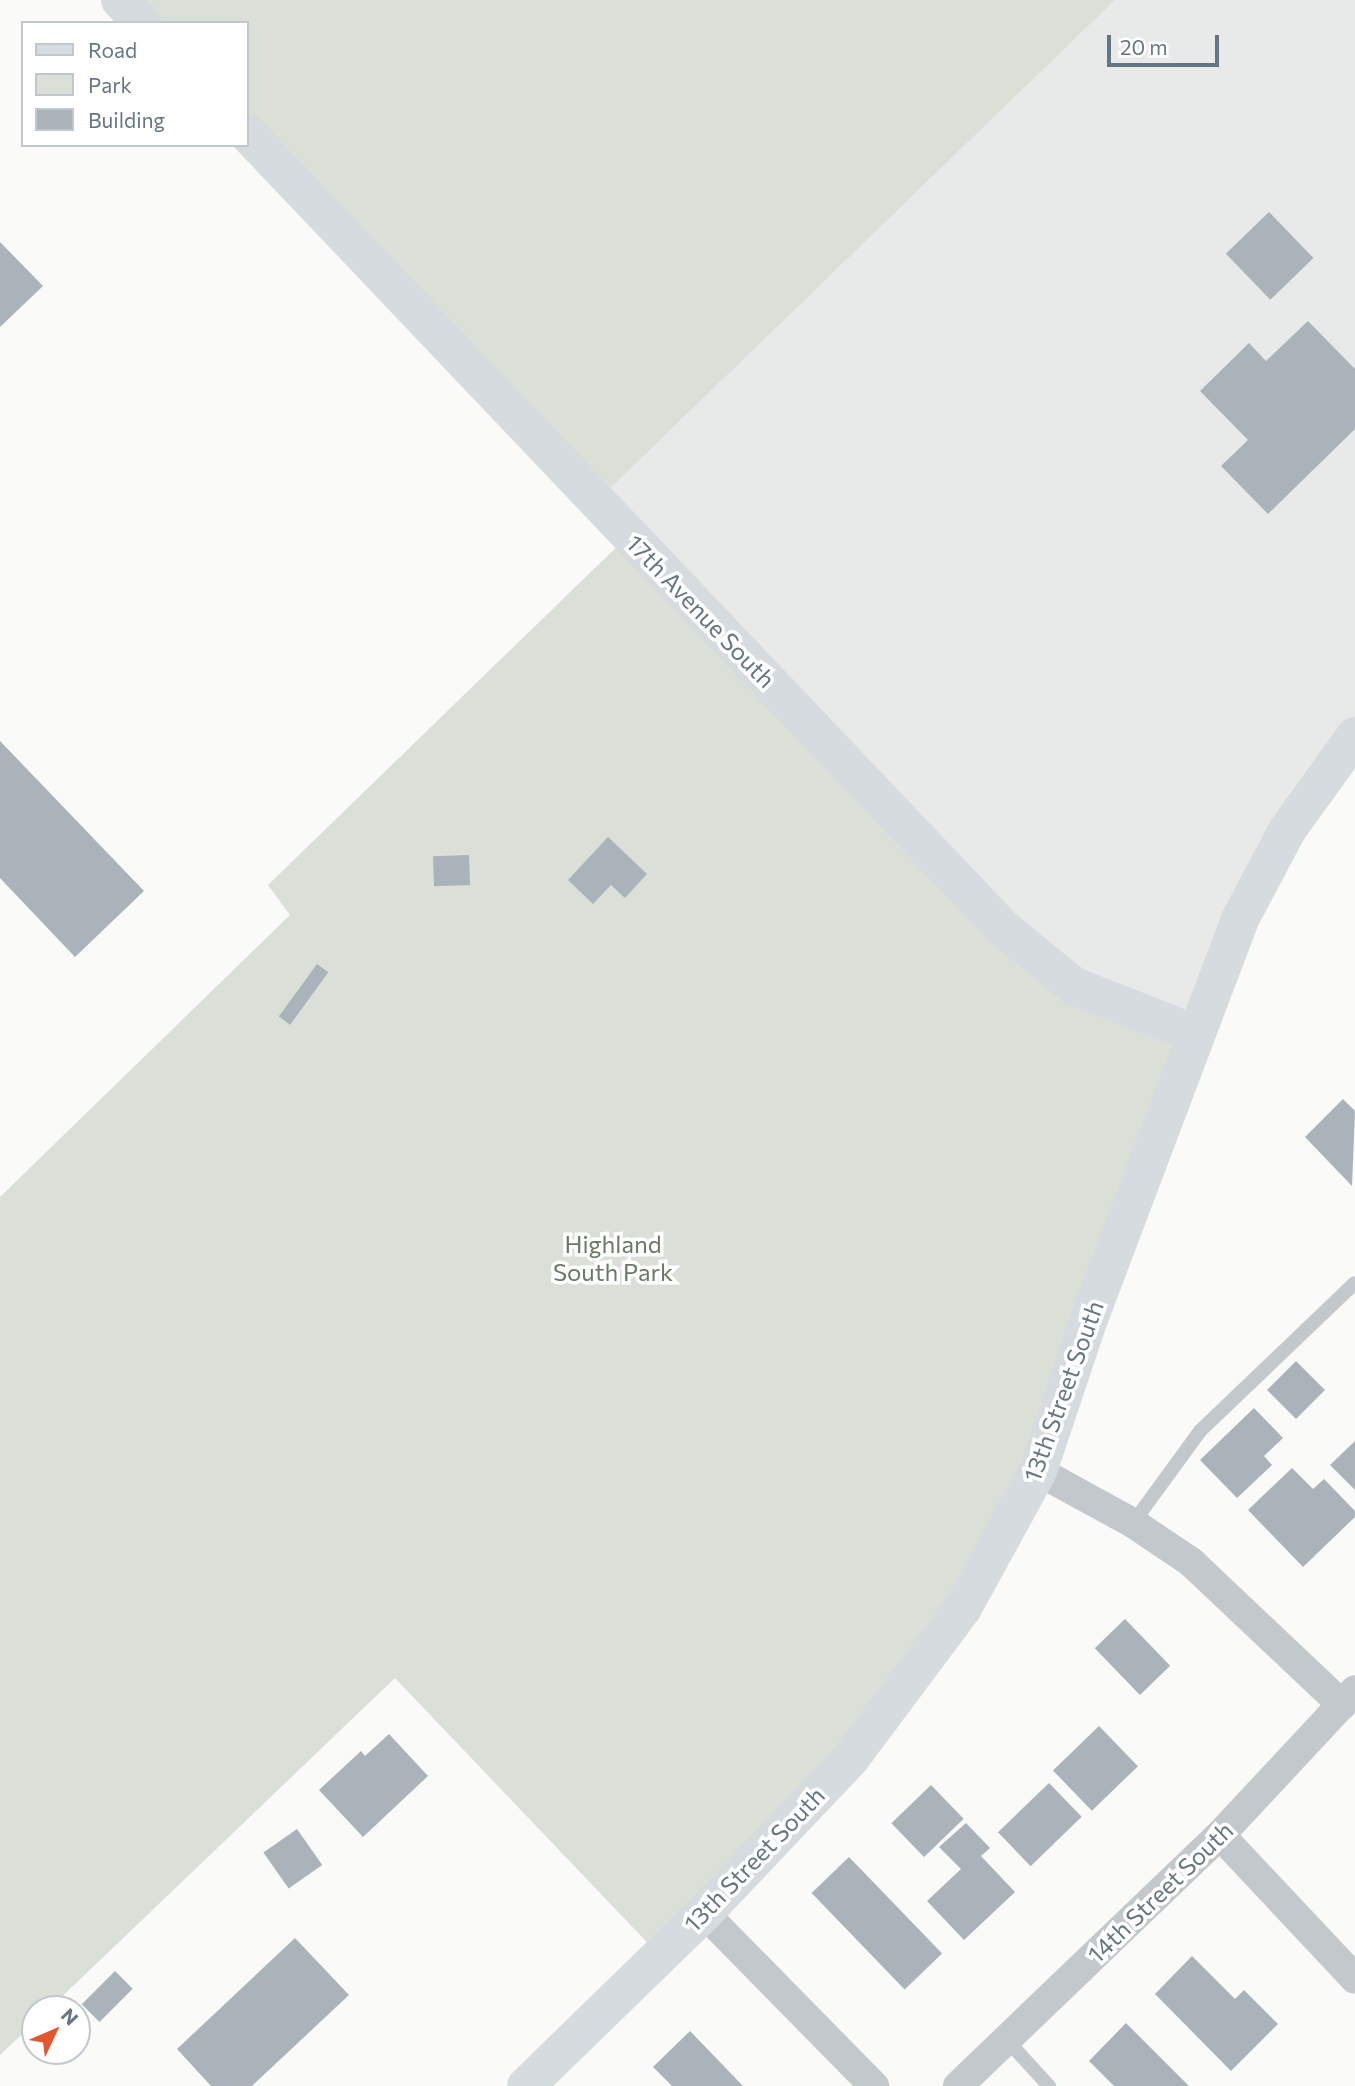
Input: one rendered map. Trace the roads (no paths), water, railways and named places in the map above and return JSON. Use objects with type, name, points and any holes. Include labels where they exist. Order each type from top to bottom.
[{"type":"street","points":[[120,0],[140,21]]},
{"type":"street","name":"17th Avenue South","points":[[248,134],[1004,929],[1074,986],[1196,1034]]},
{"type":"street","name":"13th Street South","points":[[526,2086],[704,1913],[851,1758],[963,1608],[1038,1471],[1239,921],[1288,829],[1355,736]]},
{"type":"street","points":[[1038,1471],[1133,1523],[1191,1562],[1348,1698]]},
{"type":"street","name":"14th Street South","points":[[958,2086],[1220,1835],[1348,1698]]},
{"type":"street","points":[[1220,1835],[1355,1979]]},
{"type":"street","points":[[704,1913],[874,2086]]},
{"type":"lane","points":[[1133,1523],[1200,1431],[1355,1283]]},
{"type":"lane","points":[[1007,2041],[1049,2086]]},
{"type":"park label","name":"Highland South Park","points":[[613,1258]]}]
